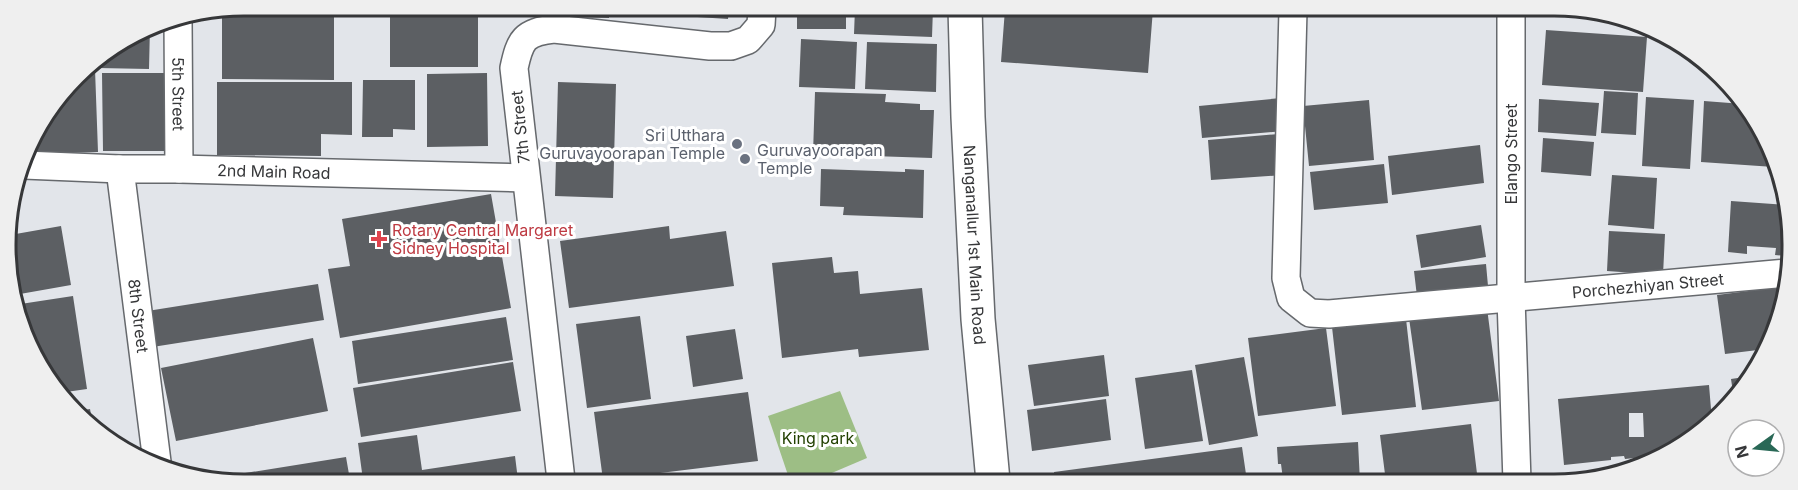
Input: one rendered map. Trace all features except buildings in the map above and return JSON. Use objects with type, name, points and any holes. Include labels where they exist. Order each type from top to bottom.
[{"type":"street","name":"7th Street","points":[[560,474],[514,68],[518,48],[531,33],[554,28],[710,46],[731,46],[748,40],[761,24],[762,16]]},
{"type":"street","name":"Nanganallur 1st Main Road","points":[[965,16],[978,319],[992,474]]},
{"type":"street","name":"Porchezhiyan Street","points":[[1293,16],[1286,278],[1291,298],[1310,313],[1329,314],[1780,274]]},
{"type":"street","name":"Elango Street","points":[[1510,16],[1511,298],[1517,474]]},
{"type":"street","name":"5th Street","points":[[178,27],[179,169]]},
{"type":"street","name":"2nd Main Road","points":[[31,165],[525,178]]},
{"type":"street","name":"8th Street","points":[[120,169],[156,455]]},
{"type":"green space","name":"King park","points":[[840,391],[867,458],[829,474],[788,474],[768,416]]},
{"type":"place","name":"Sri Utthara Guruvayoorapan Temple","points":[[737,144]]},
{"type":"place","name":"Guruvayoorapan Temple","points":[[745,159]]},
{"type":"place","name":"Rotary Central Margaret Sidney Hospital","points":[[379,239]]}]
